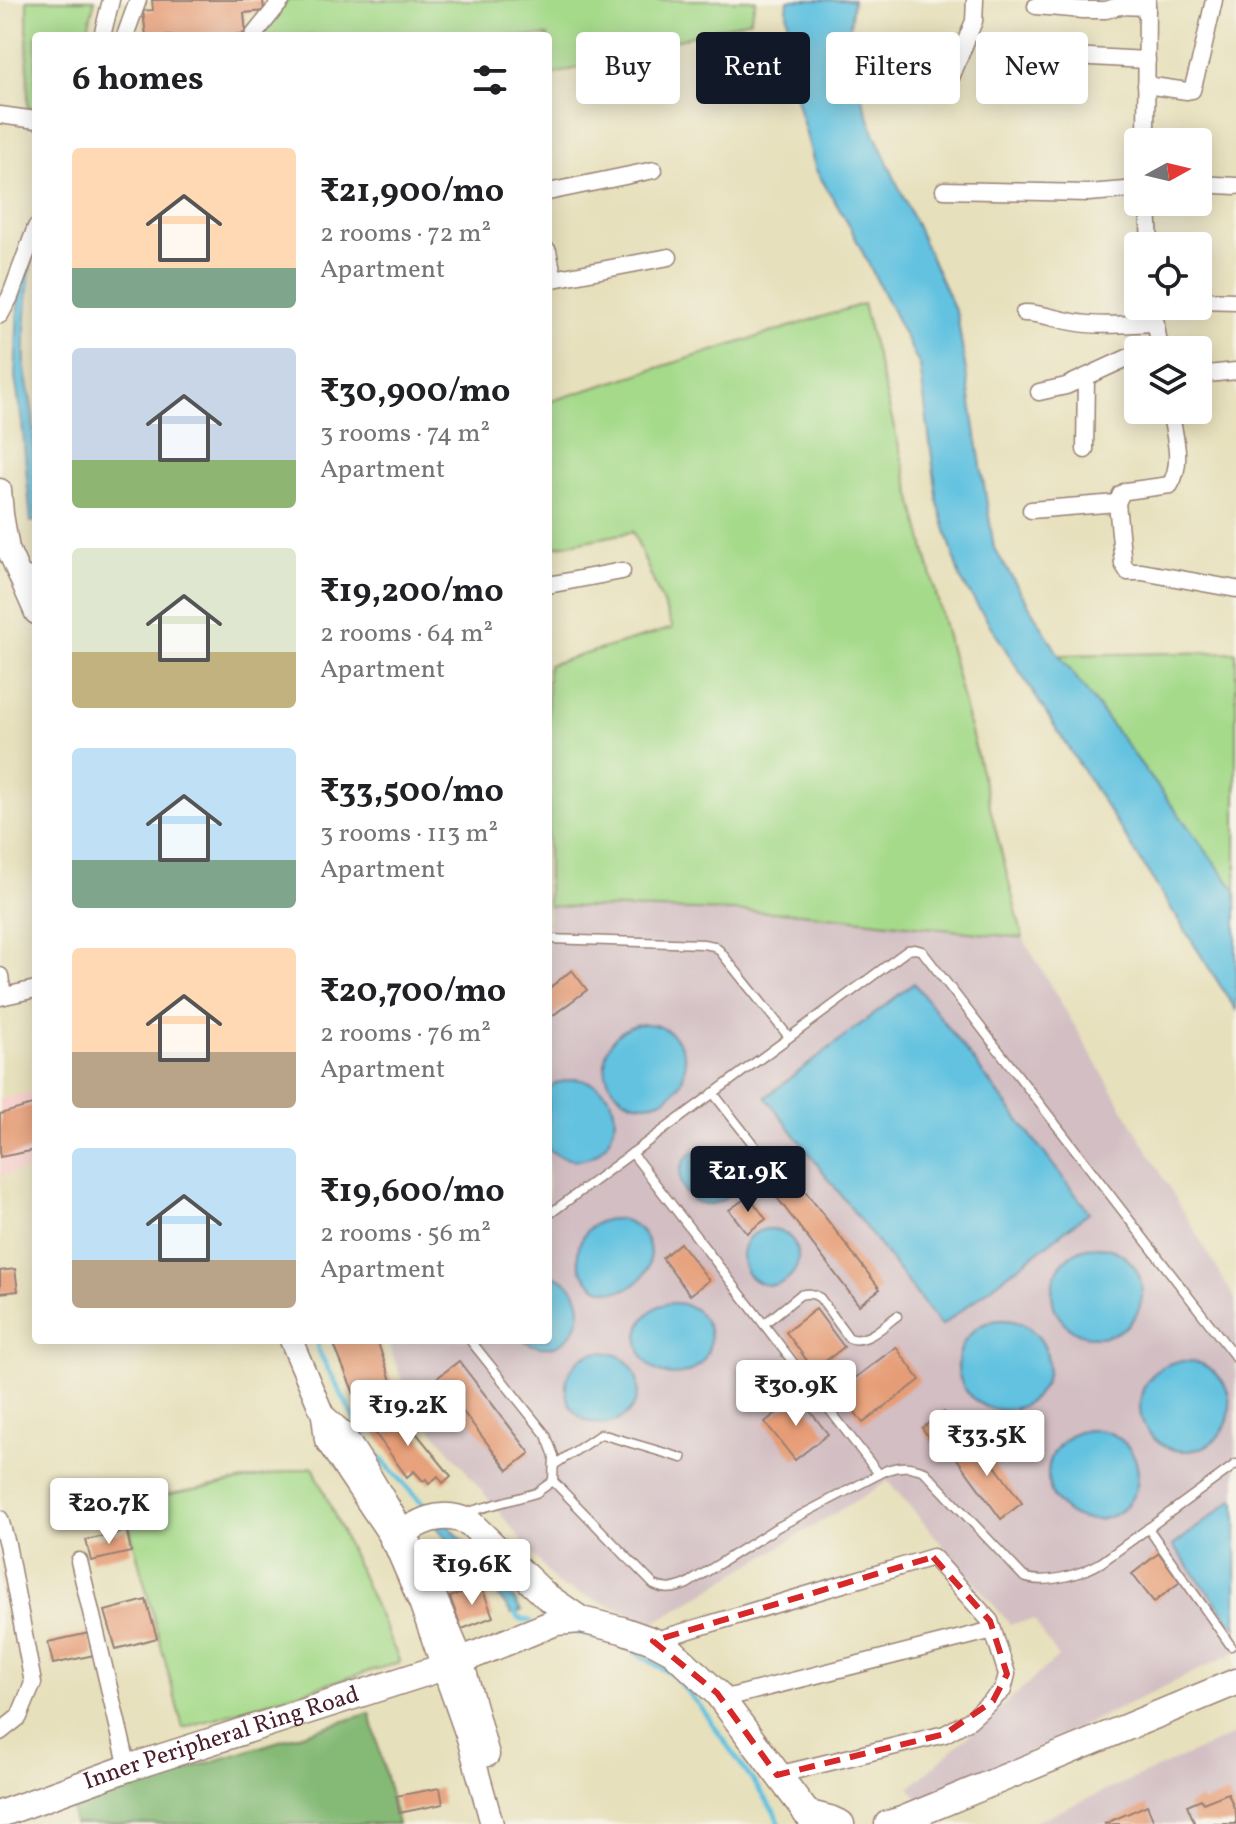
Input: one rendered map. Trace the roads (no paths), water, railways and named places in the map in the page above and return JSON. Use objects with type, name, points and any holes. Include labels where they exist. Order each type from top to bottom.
[{"type":"main road","points":[[423,1525],[470,1523],[546,1596],[558,1623],[622,1630],[672,1651],[722,1699],[811,1819],[830,1819],[841,1824]]},
{"type":"main road","name":"Inner Peripheral Ring Road","points":[[0,1814],[128,1768],[453,1664],[558,1623]]},
{"type":"main road","points":[[888,1824],[1236,1682]]},
{"type":"main road","points":[[938,1824],[1236,1700]]},
{"type":"street","points":[[103,32],[111,0]]},
{"type":"street","points":[[126,32],[138,0]]},
{"type":"street","points":[[256,32],[282,0]]},
{"type":"street","points":[[960,56],[974,21],[975,0]]},
{"type":"street","points":[[1146,85],[1192,90],[1214,0]]},
{"type":"street","points":[[1036,6],[1106,10],[1147,4],[1146,128]]},
{"type":"street","points":[[1088,57],[1147,60]]},
{"type":"street","points":[[0,115],[32,119]]},
{"type":"street","points":[[552,191],[654,170]]},
{"type":"street","points":[[1212,185],[1236,186]]},
{"type":"street","points":[[944,190],[1088,193],[1124,190]]},
{"type":"street","points":[[0,315],[32,238]]},
{"type":"street","points":[[552,280],[669,257]]},
{"type":"street","points":[[1212,300],[1236,301]]},
{"type":"street","points":[[1024,313],[1038,313],[1086,324],[1155,323]]},
{"type":"street","points":[[1154,336],[1155,320]]},
{"type":"street","points":[[1039,392],[1066,386],[1124,359]]},
{"type":"street","points":[[1212,374],[1236,371]]},
{"type":"street","points":[[1085,450],[1086,377]]},
{"type":"street","points":[[1172,424],[1179,463],[1170,485],[1126,491],[1117,503],[1123,564],[1128,572],[1236,589]]},
{"type":"street","points":[[0,490],[8,549],[32,604]]},
{"type":"street","points":[[1031,510],[1117,503]]},
{"type":"street","points":[[552,584],[622,571]]},
{"type":"street","points":[[0,976],[2,997],[32,990]]},
{"type":"street","points":[[293,1344],[323,1415],[343,1433],[423,1525],[419,1558],[507,1824]]},
{"type":"street","points":[[0,1519],[33,1683],[19,1717],[0,1732]]},
{"type":"street","points":[[653,1641],[933,1557],[990,1621],[1007,1674],[1006,1685],[993,1701],[970,1720],[945,1734],[777,1775]]},
{"type":"street","points":[[79,1561],[128,1768]]},
{"type":"street","points":[[722,1699],[993,1630]]},
{"type":"street","points":[[453,1664],[468,1738],[492,1824]]},
{"type":"lane","points":[[552,939],[714,946],[789,1037]]},
{"type":"lane","points":[[552,1212],[908,950],[915,949],[922,951],[1236,1358]]},
{"type":"lane","points":[[713,1093],[764,1158]]},
{"type":"lane","points":[[632,1153],[879,1474]]},
{"type":"lane","points":[[764,1324],[805,1294],[820,1298],[849,1338],[856,1341],[864,1339],[897,1316]]},
{"type":"lane","points":[[473,1344],[546,1435],[554,1456],[553,1481],[654,1585],[664,1590],[687,1584],[776,1528],[879,1474],[903,1466],[924,1471],[1024,1577],[1045,1581],[1094,1568],[1236,1464]]},
{"type":"lane","points":[[554,1465],[601,1434],[682,1458]]},
{"type":"lane","points":[[423,1525],[536,1493],[553,1481]]},
{"type":"lane","points":[[1148,1528],[1231,1646]]},
{"type":"water","points":[[788,0],[853,0],[850,32],[826,32],[826,104],[864,104],[874,133],[957,315],[994,548],[1059,655],[1236,891],[1236,1010],[960,578],[938,503],[920,366],[849,225],[816,170],[798,104],[810,104],[810,32],[789,32]]},
{"type":"water","points":[[31,260],[25,353],[32,409],[31,522],[15,378],[19,281]]},
{"type":"water","points":[[914,983],[1089,1212],[941,1326],[766,1097]]},
{"type":"water","points":[[637,1024],[653,1024],[667,1030],[679,1042],[685,1064],[679,1086],[667,1098],[653,1104],[637,1104],[623,1098],[611,1086],[605,1072],[605,1056],[611,1042],[623,1030]]},
{"type":"water","points":[[575,1079],[598,1086],[610,1100],[615,1117],[611,1134],[602,1149],[588,1158],[569,1159],[552,1151],[552,1086]]},
{"type":"water","points":[[708,1148],[728,1156],[736,1176],[728,1196],[708,1204],[688,1196],[680,1176],[688,1156]]},
{"type":"water","points":[[607,1219],[621,1219],[640,1229],[650,1248],[650,1262],[640,1281],[621,1291],[607,1291],[588,1281],[578,1262],[578,1248],[588,1229]]},
{"type":"water","points":[[770,1229],[790,1237],[798,1257],[790,1277],[770,1285],[750,1277],[742,1257],[750,1237]]},
{"type":"water","points":[[1097,1247],[1114,1250],[1129,1260],[1139,1275],[1142,1292],[1139,1309],[1129,1324],[1114,1334],[1097,1337],[1080,1334],[1065,1324],[1055,1309],[1052,1292],[1055,1275],[1065,1260],[1080,1250]]},
{"type":"water","points":[[552,1276],[567,1282],[577,1295],[580,1310],[576,1325],[568,1337],[556,1345],[541,1347],[534,1344],[552,1344]]},
{"type":"water","points":[[681,1303],[700,1313],[708,1325],[708,1353],[700,1365],[688,1373],[667,1375],[648,1365],[640,1353],[638,1332],[648,1313],[660,1305]]},
{"type":"water","points":[[1003,1320],[1020,1323],[1035,1333],[1045,1348],[1048,1365],[1045,1382],[1035,1397],[1020,1407],[1003,1410],[986,1407],[971,1397],[961,1382],[958,1365],[961,1348],[971,1333],[986,1323]]},
{"type":"water","points":[[595,1352],[609,1352],[628,1362],[638,1381],[638,1395],[628,1414],[609,1424],[595,1424],[576,1414],[566,1395],[566,1381],[576,1362]]},
{"type":"water","points":[[1185,1361],[1202,1364],[1217,1374],[1227,1389],[1230,1406],[1227,1423],[1217,1438],[1202,1448],[1185,1451],[1168,1448],[1153,1438],[1143,1423],[1140,1406],[1143,1389],[1153,1374],[1168,1364]]},
{"type":"water","points":[[1093,1430],[1110,1433],[1125,1443],[1135,1458],[1138,1475],[1135,1492],[1125,1507],[1110,1517],[1093,1520],[1076,1517],[1061,1507],[1051,1492],[1048,1475],[1051,1458],[1061,1443],[1076,1433]]},
{"type":"water","points":[[1234,1499],[1236,1502],[1236,1628],[1173,1546]]},
{"type":"water","points":[[446,1523],[503,1583],[521,1611],[512,1614],[435,1526]]},
{"type":"waterway","points":[[317,1344],[369,1446],[429,1511]]},
{"type":"waterway","points":[[513,1609],[518,1618],[530,1621]]},
{"type":"waterway","points":[[574,1632],[622,1644],[673,1675],[702,1709],[780,1824]]}]
